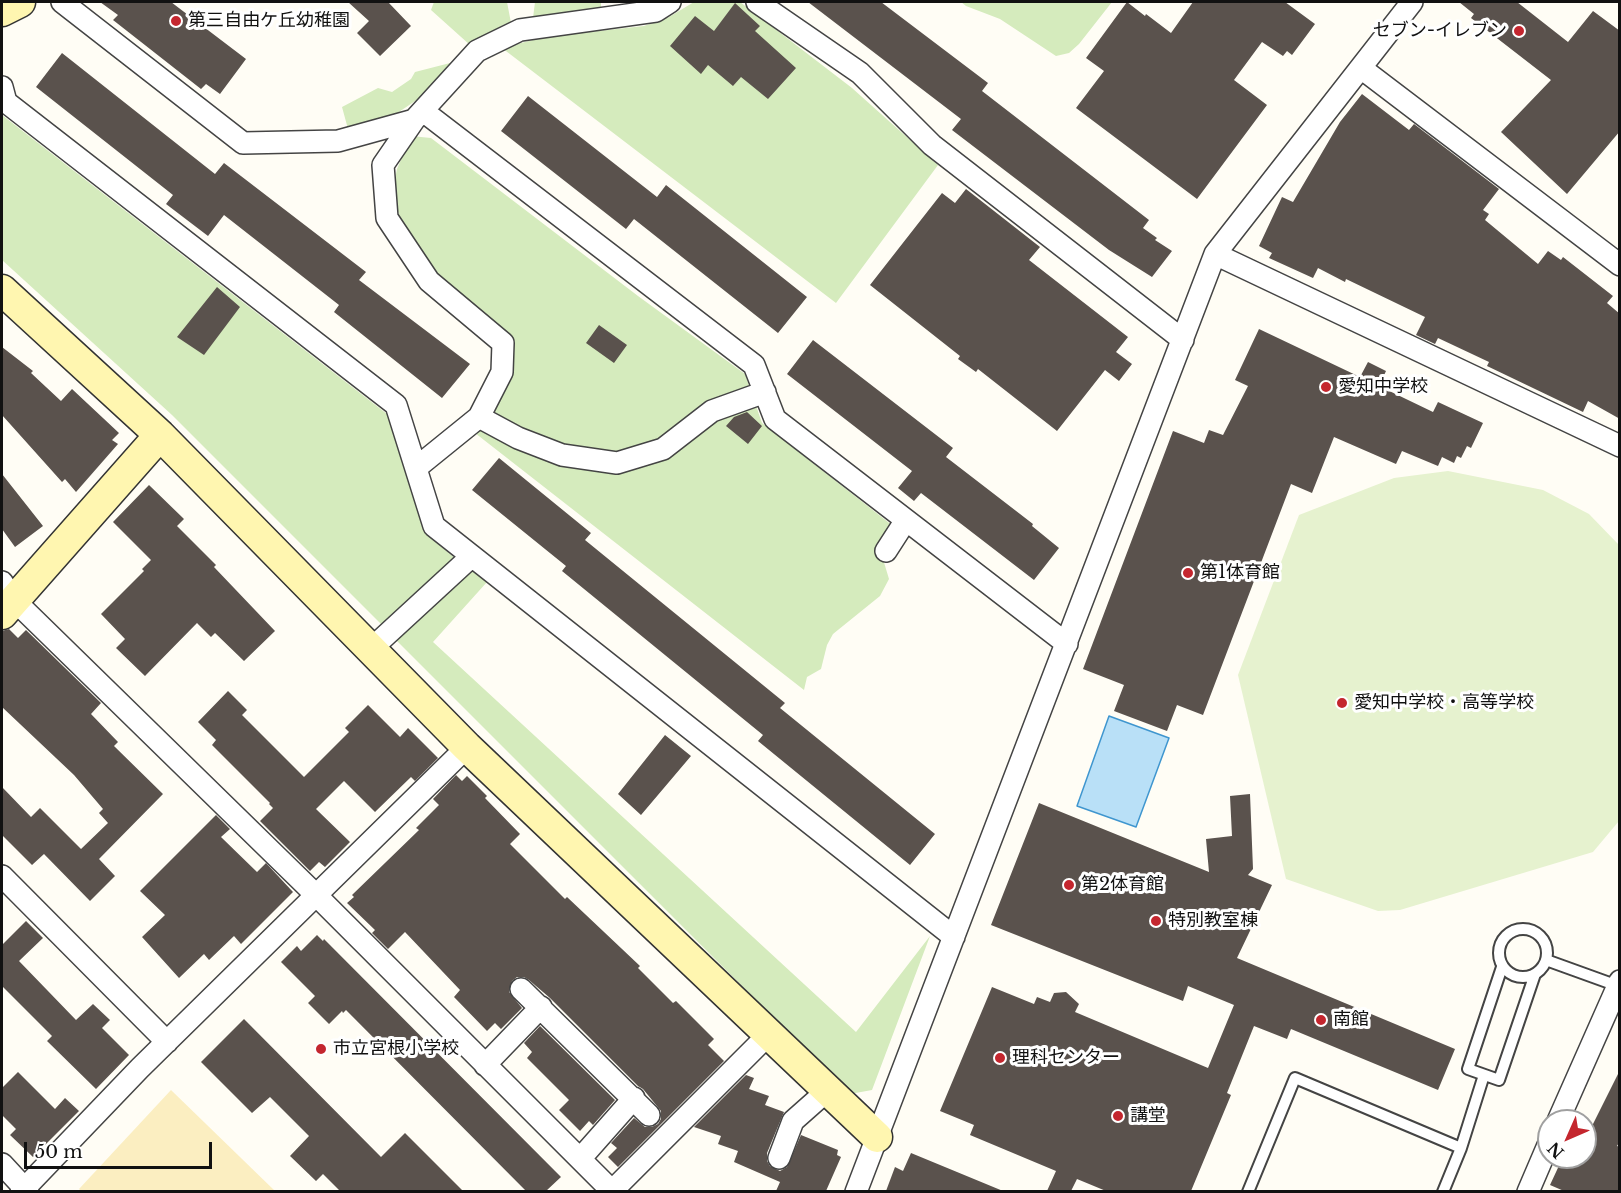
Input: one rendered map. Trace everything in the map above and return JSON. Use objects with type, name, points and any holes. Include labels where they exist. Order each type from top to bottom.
[{"type":"street","points":[[2,11],[20,2]]},
{"type":"street","points":[[62,2],[243,142],[338,141],[419,116]]},
{"type":"street","points":[[416,468],[479,417],[502,372],[503,344],[429,281],[387,219],[383,165],[419,116],[477,51],[520,30],[656,11],[670,2]]},
{"type":"street","points":[[757,2],[860,73],[932,145],[1183,340]]},
{"type":"street","points":[[856,1191],[1215,254],[1412,2]]},
{"type":"street","points":[[1360,68],[1620,265]]},
{"type":"street","points":[[2,87],[6,102],[396,405],[434,526],[954,937]]},
{"type":"street","points":[[419,116],[754,365],[775,419],[1067,644]]},
{"type":"street","points":[[1215,254],[1620,446]]},
{"type":"street","points":[[2,290],[160,435],[467,747],[877,1137]]},
{"type":"street","points":[[479,417],[518,438],[562,455],[617,463],[663,448],[712,411],[765,392]]},
{"type":"street","points":[[160,435],[6,598],[316,895],[612,1191],[769,1034]]},
{"type":"street","points":[[886,551],[906,519]]},
{"type":"street","points":[[371,649],[472,556]]},
{"type":"street","points":[[2,1164],[25,1190],[167,1042],[467,747]]},
{"type":"street","points":[[2,876],[167,1042]]},
{"type":"street","points":[[1563,1109],[1619,984]]},
{"type":"street","points":[[521,989],[650,1115]]},
{"type":"street","points":[[485,1065],[541,1007]]},
{"type":"street","points":[[778,1158],[793,1120],[828,1090]]},
{"type":"street","points":[[579,1159],[634,1098]]},
{"type":"street","points":[[1527,1191],[1537,1169]]},
{"type":"lane","points":[[1527,929],[1536,933],[1543,940],[1547,950],[1546,960],[1535,974],[1526,977],[1517,976],[1509,973],[1502,966],[1498,950],[1507,934],[1527,929]]},
{"type":"lane","points":[[1546,960],[1619,984]]},
{"type":"lane","points":[[1502,966],[1468,1069],[1499,1080],[1535,974]]},
{"type":"lane","points":[[1443,1191],[1461,1148],[1484,1075]]},
{"type":"lane","points":[[1248,1191],[1295,1078],[1461,1148]]},
{"type":"green space","points":[[434,2],[507,2],[511,23],[503,25],[470,45],[431,10]]},
{"type":"green space","points":[[535,2],[601,2],[601,10],[533,18]]},
{"type":"green space","points":[[694,2],[740,2],[852,88],[938,165],[836,303],[502,48],[544,37],[644,26],[669,17]]},
{"type":"green space","points":[[961,2],[1112,2],[1079,44],[1069,53],[1056,56],[1000,19]]},
{"type":"green space","points":[[454,62],[421,97],[390,118],[348,129],[342,107],[378,88],[392,92],[411,79],[415,72]]},
{"type":"green space","points":[[2,115],[387,414],[427,535],[455,558],[433,577],[419,598],[383,626],[172,415],[2,260]]},
{"type":"green space","points":[[411,136],[431,138],[638,296],[745,374],[762,423],[893,526],[883,559],[889,579],[880,596],[833,634],[827,645],[821,669],[807,677],[804,690],[475,433],[512,360],[438,279],[408,239],[395,203],[393,189],[397,169]]},
{"type":"green space","points":[[1448,471],[1543,490],[1589,514],[1619,545],[1619,821],[1593,852],[1400,910],[1378,911],[1286,879],[1238,675],[1299,515],[1394,478]]},
{"type":"green space","points":[[473,571],[487,582],[433,642],[856,1032],[930,936],[872,1090],[850,1094],[396,640],[441,595]]},
{"type":"sand","points":[[171,1090],[275,1191],[82,1192],[79,1189]]},
{"type":"water","points":[[1109,716],[1169,738],[1136,827],[1077,806]]},
{"type":"building","points":[[100,2],[171,2],[246,59],[220,94],[206,84],[201,89],[113,20],[118,15]]},
{"type":"building","points":[[348,2],[388,2],[411,26],[380,56],[357,33],[369,21]]},
{"type":"building","points":[[808,2],[881,2],[988,83],[982,91],[1149,220],[1143,228],[1157,238],[1155,240],[1172,251],[1152,277],[1109,250],[952,130],[961,119]]},
{"type":"building","points":[[1127,2],[1171,33],[1193,2],[1285,2],[1315,24],[1292,55],[1287,51],[1283,56],[1262,42],[1234,80],[1267,105],[1197,199],[1076,108],[1104,71],[1086,58]]},
{"type":"building","points":[[1459,2],[1517,2],[1568,42],[1593,11],[1620,31],[1620,131],[1567,194],[1501,132],[1551,80],[1471,18],[1474,14]]},
{"type":"building","points":[[735,3],[760,26],[755,31],[796,68],[768,99],[741,77],[733,86],[708,65],[701,74],[670,46],[695,16],[714,31]]},
{"type":"building","points":[[62,53],[215,174],[224,163],[366,272],[359,280],[470,364],[442,398],[334,312],[339,305],[224,215],[208,236],[166,204],[173,195],[36,87]]},
{"type":"building","points":[[1362,94],[1409,130],[1414,124],[1499,189],[1483,210],[1489,214],[1485,220],[1538,264],[1548,251],[1561,260],[1563,257],[1613,296],[1607,303],[1620,314],[1620,419],[1588,401],[1583,412],[1487,366],[1489,362],[1438,338],[1435,344],[1416,335],[1425,317],[1318,268],[1313,278],[1269,258],[1272,253],[1259,246],[1282,197],[1293,202],[1340,122]]},
{"type":"building","points":[[528,96],[657,197],[666,185],[807,297],[778,333],[634,219],[626,229],[501,131]]},
{"type":"building","points":[[966,189],[1040,247],[1029,260],[1128,337],[1116,352],[1132,364],[1119,381],[1105,370],[1057,431],[978,369],[976,372],[958,359],[960,356],[870,285],[942,193],[955,203]]},
{"type":"building","points":[[217,287],[240,307],[204,355],[177,337]]},
{"type":"building","points":[[599,325],[627,345],[614,363],[586,343]]},
{"type":"building","name":"第1体育館","points":[[1259,329],[1360,377],[1368,362],[1386,371],[1379,386],[1433,412],[1438,402],[1483,423],[1471,448],[1467,446],[1461,458],[1457,456],[1454,463],[1442,457],[1438,466],[1402,451],[1396,464],[1334,437],[1312,493],[1291,484],[1203,715],[1177,705],[1167,731],[1114,711],[1124,685],[1083,669],[1173,431],[1204,443],[1209,430],[1223,435],[1248,386],[1235,380]]},
{"type":"building","points":[[813,340],[953,448],[946,457],[1033,524],[1032,526],[1059,548],[1034,580],[921,493],[914,501],[898,488],[912,471],[787,374]]},
{"type":"building","points":[[2,347],[33,371],[31,373],[61,401],[72,389],[119,433],[112,440],[118,444],[76,492],[65,479],[62,482],[2,415]]},
{"type":"building","points":[[747,412],[762,426],[748,444],[726,426],[734,417]]},
{"type":"building","points":[[499,458],[591,533],[585,540],[785,703],[780,708],[935,834],[910,865],[758,741],[763,735],[562,571],[566,566],[472,490]]},
{"type":"building","points":[[2,474],[43,526],[15,547],[2,529]]},
{"type":"building","points":[[149,485],[184,519],[177,526],[216,565],[214,567],[275,631],[244,661],[215,633],[211,637],[197,623],[145,676],[116,648],[125,639],[101,614],[144,571],[142,569],[151,560],[113,522]]},
{"type":"building","points":[[9,629],[18,638],[26,630],[101,703],[91,714],[118,742],[114,746],[163,794],[99,859],[115,876],[90,901],[44,854],[32,865],[2,835],[2,787],[31,817],[40,808],[81,849],[108,823],[99,813],[103,809],[74,775],[2,707],[2,631]]},
{"type":"building","points":[[228,691],[247,710],[242,715],[304,777],[349,732],[345,728],[368,705],[400,737],[408,728],[438,758],[415,781],[411,777],[375,812],[344,781],[316,809],[350,842],[325,867],[319,862],[310,871],[260,821],[273,808],[270,803],[212,745],[216,740],[198,722]]},
{"type":"building","points":[[665,735],[691,756],[641,815],[618,794]]},
{"type":"building","points":[[456,775],[462,781],[467,776],[487,796],[485,798],[520,834],[510,844],[565,899],[567,897],[640,966],[638,968],[673,1003],[676,1001],[714,1039],[708,1045],[724,1061],[618,1167],[608,1157],[617,1148],[611,1143],[634,1118],[645,1127],[658,1124],[661,1111],[643,1089],[550,998],[529,980],[517,977],[512,981],[509,992],[522,1008],[501,1029],[495,1023],[487,1031],[454,997],[460,990],[405,932],[388,949],[372,933],[375,930],[347,903],[354,897],[352,895],[419,830],[416,828],[439,805],[433,799]]},
{"type":"building","points":[[1250,794],[1253,869],[1248,875],[1272,885],[1237,958],[1455,1049],[1438,1090],[1291,1029],[1287,1039],[1254,1026],[1227,1093],[1231,1095],[1191,1191],[1106,1191],[1077,1179],[1071,1191],[1047,1191],[1056,1171],[970,1135],[974,1125],[940,1111],[992,987],[1034,1004],[1037,997],[1050,1002],[1054,993],[1066,992],[1079,1004],[1075,1012],[1208,1068],[1234,1005],[1188,986],[1183,1001],[991,925],[1039,803],[1209,872],[1206,839],[1232,836],[1230,796]]},
{"type":"building","points":[[216,815],[230,829],[221,837],[257,872],[266,863],[293,892],[241,944],[234,936],[209,960],[204,954],[179,978],[142,937],[165,915],[140,891]]},
{"type":"building","points":[[26,921],[43,938],[19,961],[76,1020],[93,1004],[110,1020],[102,1028],[129,1055],[96,1089],[47,1041],[52,1036],[2,986],[2,942],[3,944]]},
{"type":"building","points":[[317,935],[323,941],[324,939],[561,1177],[546,1191],[526,1191],[346,1010],[329,1024],[308,1003],[315,996],[281,962],[297,946],[301,951]]},
{"type":"building","points":[[244,1019],[381,1157],[405,1133],[463,1191],[340,1191],[323,1174],[316,1181],[290,1156],[309,1136],[270,1097],[252,1113],[201,1062]]},
{"type":"building","points":[[540,1026],[615,1100],[593,1125],[589,1121],[580,1131],[559,1110],[569,1100],[527,1058],[532,1052],[524,1043]]},
{"type":"building","points":[[1620,1070],[1620,1141],[1617,1146],[1620,1147],[1620,1191],[1564,1191],[1550,1185],[1557,1169],[1597,1169],[1597,1116]]},
{"type":"building","points":[[18,1072],[55,1109],[65,1098],[79,1111],[33,1157],[10,1135],[16,1129],[2,1115],[2,1088]]},
{"type":"building","points":[[746,1075],[754,1078],[749,1089],[769,1096],[765,1105],[784,1112],[767,1153],[770,1166],[780,1171],[787,1167],[801,1135],[838,1150],[837,1155],[841,1157],[826,1191],[776,1191],[780,1182],[734,1162],[738,1151],[718,1144],[721,1136],[694,1127]]},
{"type":"building","points":[[911,1153],[1003,1191],[886,1191],[895,1167],[903,1171]]},
{"type":"place","name":"第三自由ケ丘幼稚園","points":[[176,21]]},
{"type":"place","name":"セブン-イレブン","points":[[1519,31]]},
{"type":"place","name":"愛知中学校","points":[[1326,387]]},
{"type":"place","name":"第1体育館","points":[[1188,573]]},
{"type":"place","name":"愛知中学校・高等学校","points":[[1342,703]]},
{"type":"place","name":"第2体育館","points":[[1069,885]]},
{"type":"place","name":"特別教室棟","points":[[1156,921]]},
{"type":"place","name":"南館","points":[[1321,1020]]},
{"type":"place","name":"市立宮根小学校","points":[[321,1049]]},
{"type":"place","name":"理科センター","points":[[1000,1058]]},
{"type":"place","name":"講堂","points":[[1118,1116]]}]
